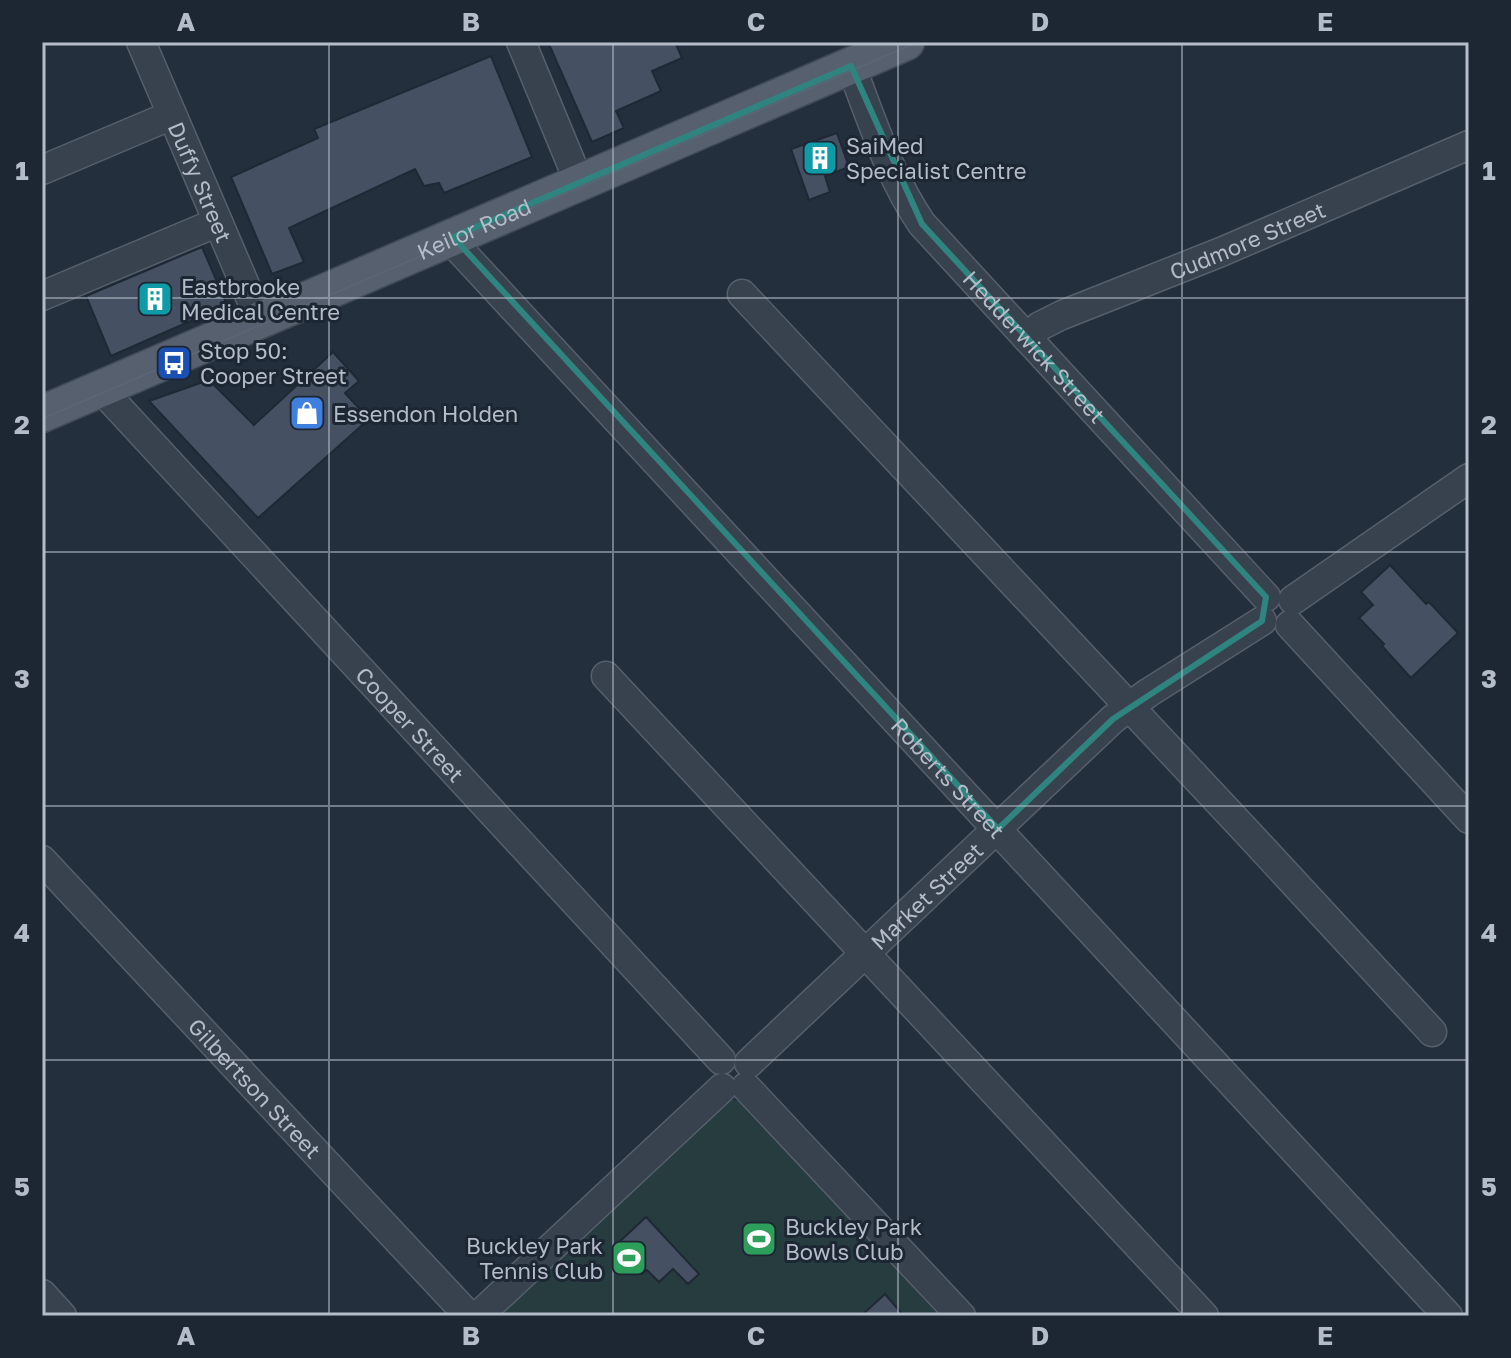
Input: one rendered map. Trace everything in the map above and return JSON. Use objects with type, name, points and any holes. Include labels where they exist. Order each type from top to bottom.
[{"type":"main road","name":"Keilor Road","points":[[42,414],[901,43]]},
{"type":"street","name":"Duffy Street","points":[[141,42],[260,320]]},
{"type":"street","points":[[521,42],[579,182]]},
{"type":"street","name":"Hedderwick Street","points":[[851,66],[887,157],[922,224],[1469,819]]},
{"type":"street","points":[[42,170],[172,115]]},
{"type":"street","name":"Cudmore Street","points":[[1027,338],[1040,326],[1062,315],[1221,252],[1469,145]]},
{"type":"street","points":[[42,296],[218,222]]},
{"type":"street","name":"Roberts Street","points":[[453,237],[457,247],[1448,1316]]},
{"type":"street","points":[[742,294],[1432,1032]]},
{"type":"street","name":"Cooper Street","points":[[101,389],[721,1060],[726,1056],[743,1057],[739,1079]]},
{"type":"street","name":"Market Street","points":[[478,1316],[739,1079],[865,954],[1113,719],[1278,611],[1469,478]]},
{"type":"street","points":[[606,676],[1204,1316]]},
{"type":"street","name":"Gilbertson Street","points":[[42,860],[469,1316]]},
{"type":"street","points":[[739,1079],[961,1316]]},
{"type":"street","points":[[42,1294],[62,1316]]},
{"type":"highlighted area","points":[[851,66],[922,224],[1266,597],[1262,621],[1113,719],[998,829],[453,237]]},
{"type":"green space","points":[[728,1100],[744,1101],[939,1316],[496,1316]]},
{"type":"building","points":[[548,42],[675,42],[682,58],[652,71],[661,91],[616,111],[624,128],[592,142]]},
{"type":"building","points":[[491,56],[532,157],[444,193],[439,183],[424,186],[415,169],[289,228],[304,262],[272,274],[231,177],[318,138],[314,129]]},
{"type":"building","name":"SaiMed Specialist Centre","points":[[837,133],[849,167],[825,176],[830,192],[809,200],[791,149]]},
{"type":"building","name":"Eastbrooke Medical Centre","points":[[202,247],[227,305],[111,356],[86,296]]},
{"type":"building","points":[[333,352],[359,381],[345,393],[369,419],[258,518],[149,401],[209,380],[254,425]]},
{"type":"building","points":[[1390,565],[1458,633],[1411,678],[1359,618],[1373,605],[1361,592]]},
{"type":"building","points":[[646,1217],[699,1274],[688,1284],[673,1269],[659,1282],[647,1270],[643,1273],[616,1245]]},
{"type":"building","points":[[885,1294],[904,1316],[861,1316]]},
{"type":"tram line","points":[[42,419],[918,42]]},
{"type":"place","name":"SaiMed Specialist Centre","points":[[820,158]]},
{"type":"place","name":"Eastbrooke Medical Centre","points":[[155,299]]},
{"type":"place","name":"Stop 50: Cooper Street","points":[[174,363]]},
{"type":"place","name":"Essendon Holden","points":[[307,413]]},
{"type":"place","name":"Buckley Park Bowls Club","points":[[759,1239]]},
{"type":"place","name":"Buckley Park Tennis Club","points":[[629,1258]]}]
